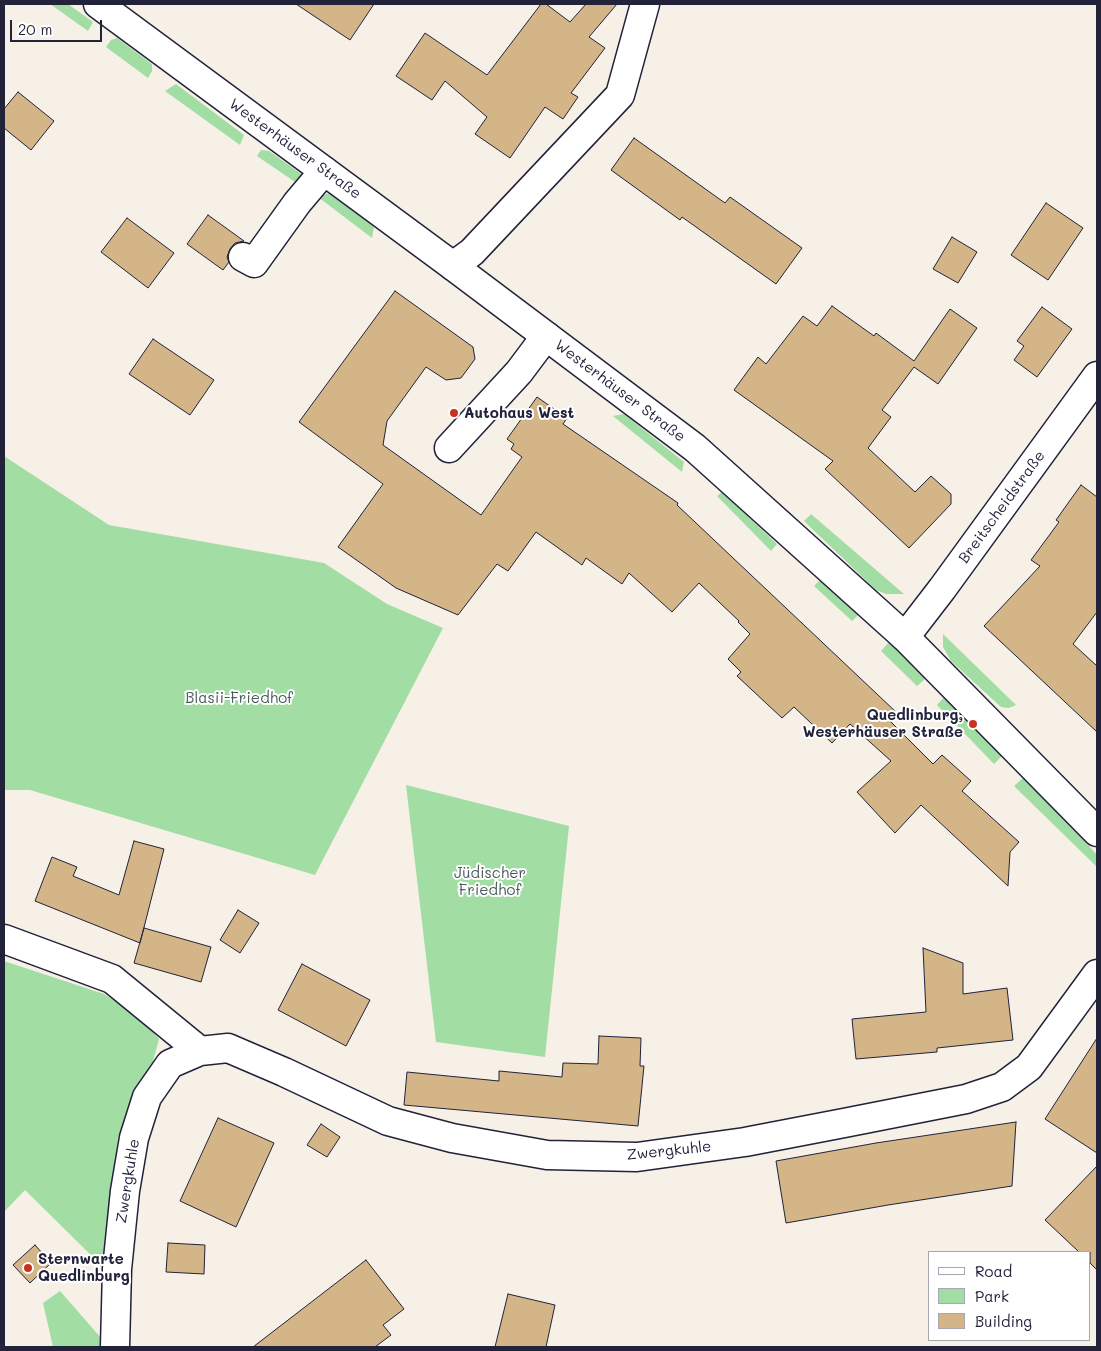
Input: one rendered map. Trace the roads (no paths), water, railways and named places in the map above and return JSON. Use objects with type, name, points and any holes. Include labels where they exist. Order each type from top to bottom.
[{"type":"street","name":"Westerhäuser Straße","points":[[98,4],[453,266],[695,448],[905,637],[1097,832]]},
{"type":"street","points":[[453,266],[472,252],[620,95],[646,4]]},
{"type":"street","points":[[243,257],[254,263],[297,203],[324,171]]},
{"type":"street","points":[[449,448],[519,372],[546,336]]},
{"type":"street","name":"Breitscheidstraße","points":[[905,637],[1097,376]]},
{"type":"street","points":[[4,939],[112,979],[200,1051]]},
{"type":"street","name":"Zwergkuhle","points":[[115,1344],[118,1260],[125,1191],[134,1138],[147,1097],[170,1064],[200,1051],[228,1048],[388,1121],[452,1138],[547,1155],[637,1158],[745,1142],[808,1130],[966,1099],[1002,1087],[1029,1067],[1097,974]]},
{"type":"place","name":"Autohaus West","points":[[454,413]]},
{"type":"place","name":"Quedlinburg, Westerhäuser Straße","points":[[973,724]]},
{"type":"place","name":"Sternwarte Quedlinburg","points":[[28,1268]]},
{"type":"park label","name":"Blasii-Friedhof","points":[[239,698]]},
{"type":"park label","name":"Jüdischer Friedhof","points":[[490,882]]}]
